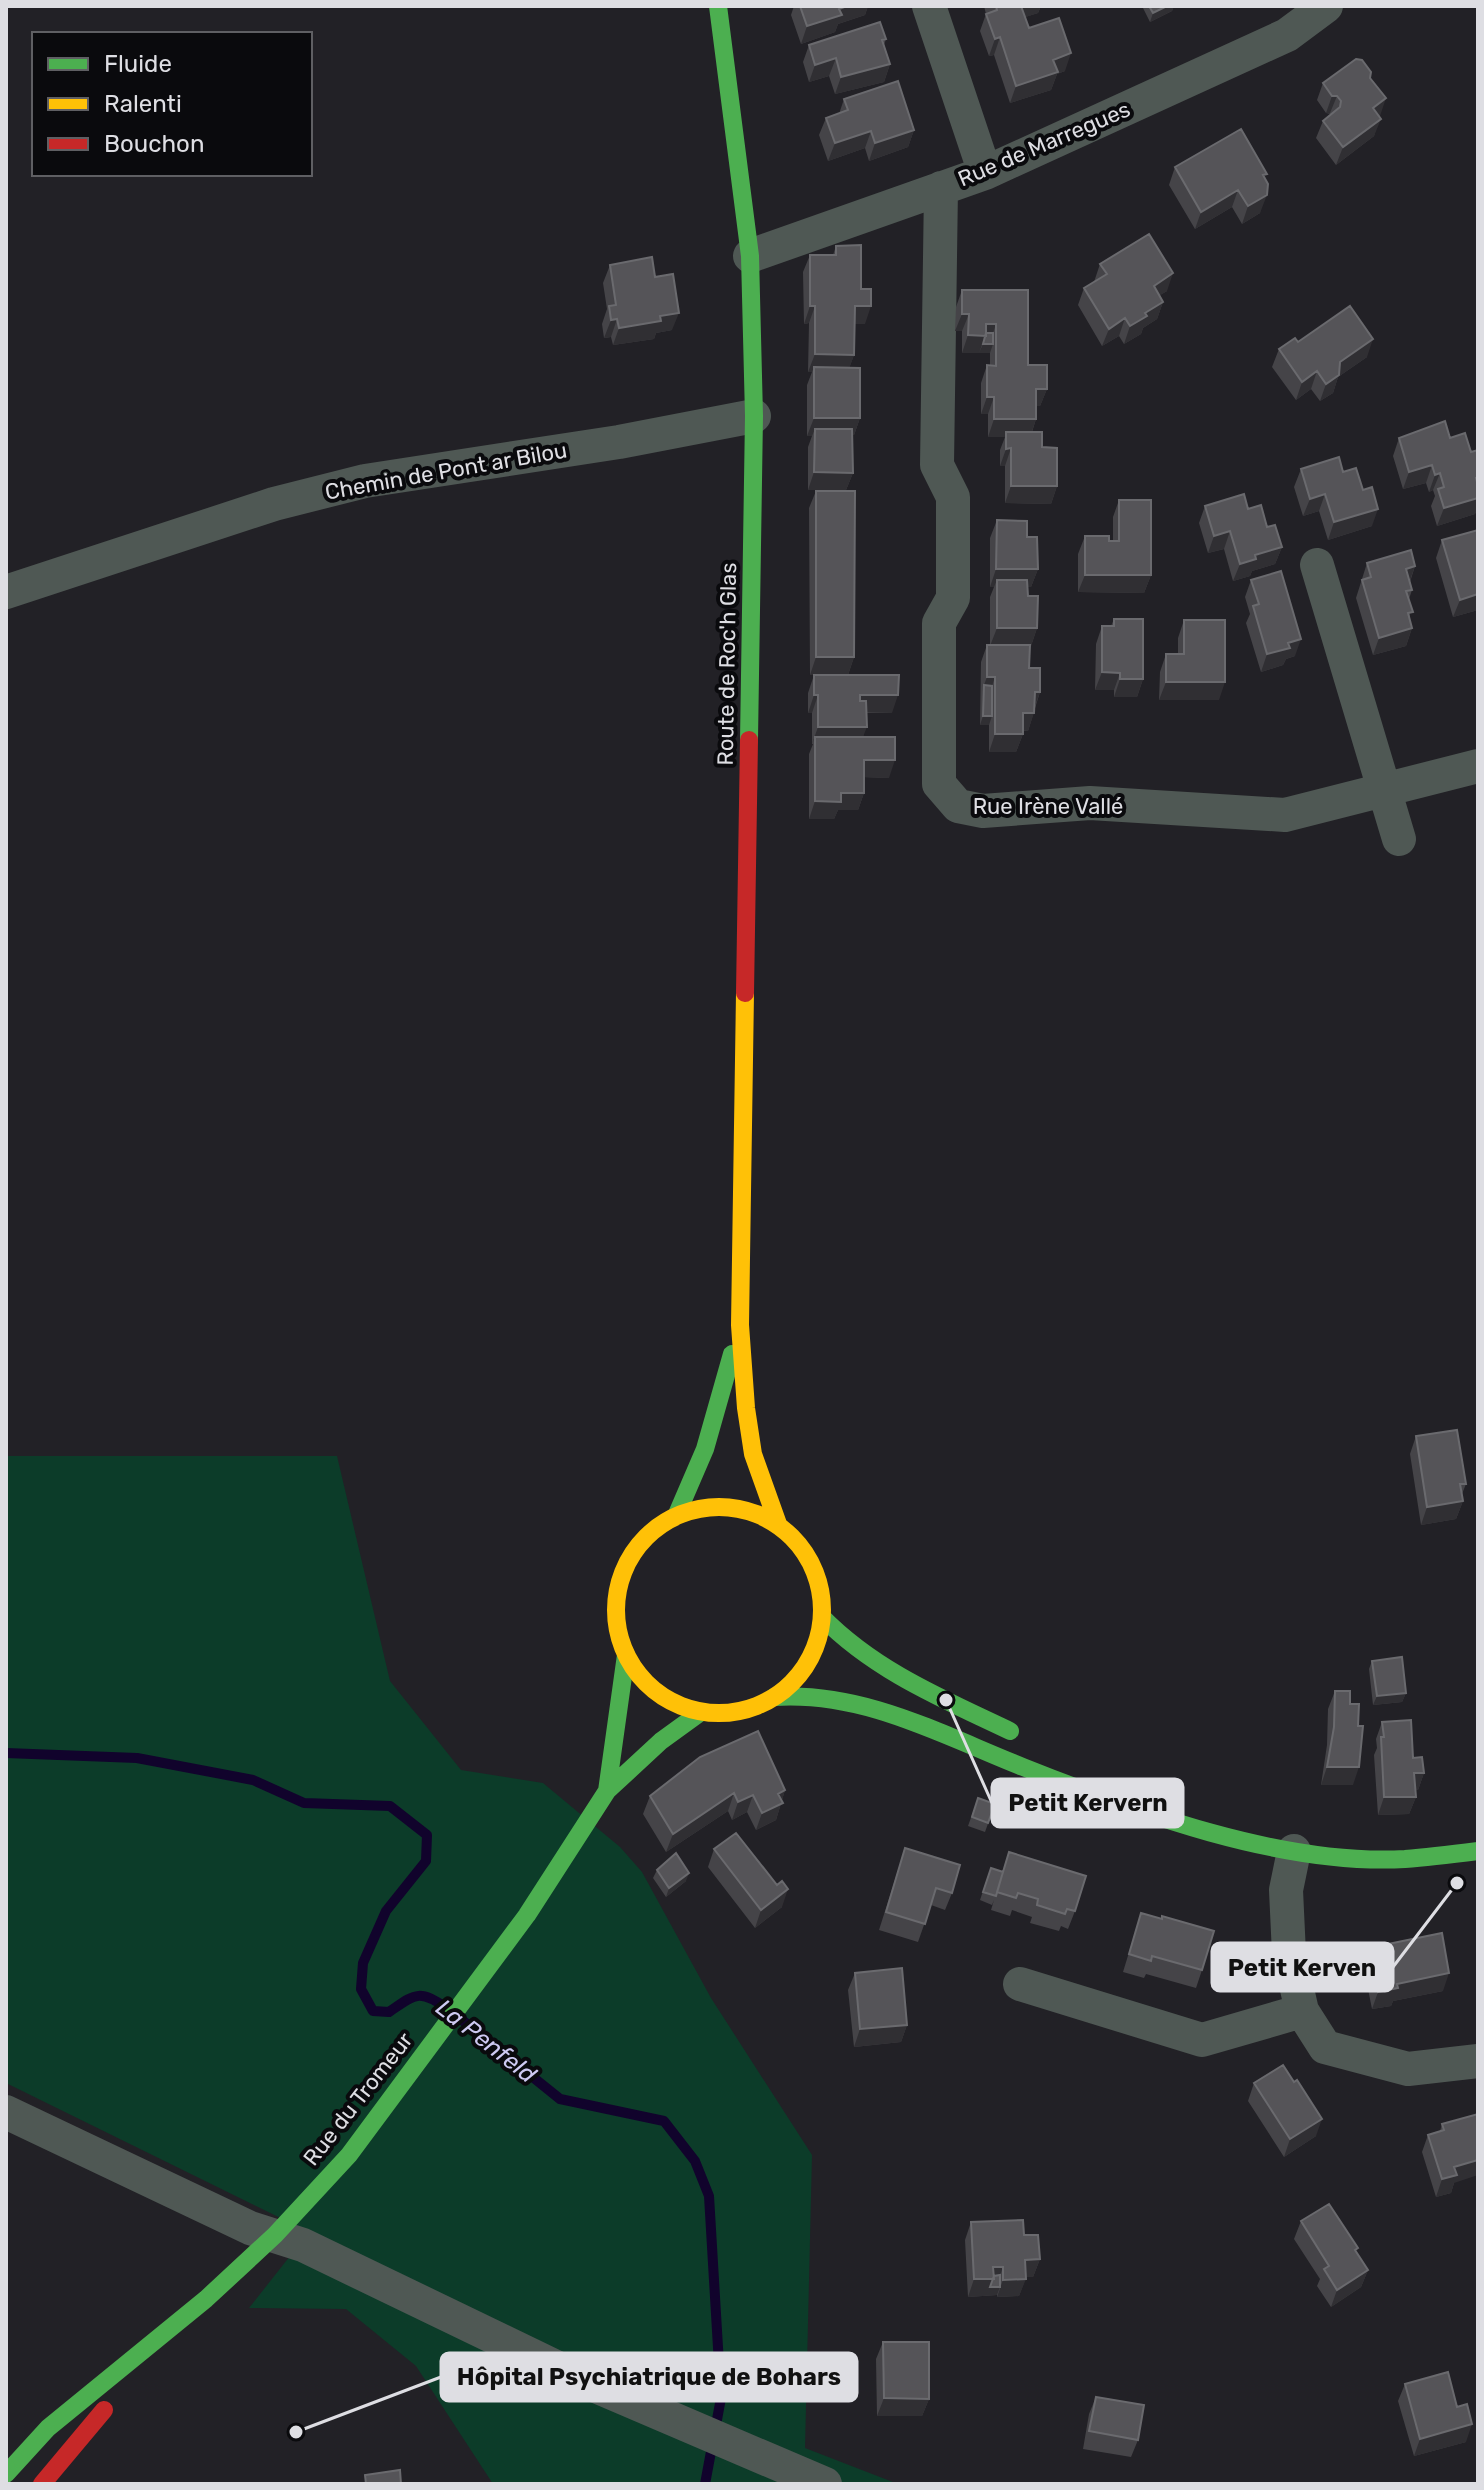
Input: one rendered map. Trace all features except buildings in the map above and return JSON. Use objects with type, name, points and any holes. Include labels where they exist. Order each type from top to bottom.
[{"type":"main road","name":"Route de Roc'h Glas","points":[[718,6],[750,256],[754,416],[740,1325],[753,1454],[778,1524]]},
{"type":"main road","name":"Route de Roc'h Glas","points":[[677,1514],[705,1449],[740,1325]]},
{"type":"main road","points":[[729,1506],[755,1512],[778,1524],[803,1549],[819,1581],[822,1617],[812,1654],[790,1685],[752,1708],[726,1713],[701,1712],[657,1692],[640,1676],[626,1655],[618,1629],[616,1601],[622,1574],[635,1549],[653,1529],[677,1514],[703,1507],[729,1506]]},
{"type":"main road","points":[[822,1617],[836,1633],[893,1674],[1029,1740]]},
{"type":"main road","name":"Rue du Tromeur","points":[[607,1791],[626,1655]]},
{"type":"main road","points":[[774,1697],[836,1698],[882,1709],[1147,1814],[1294,1851],[1369,1860],[1454,1856],[1478,1851]]},
{"type":"main road","name":"Rue du Tromeur","points":[[6,2474],[48,2428],[206,2299],[275,2235],[349,2155],[527,1915],[607,1791],[661,1741],[701,1712]]},
{"type":"main road","points":[[1140,1791],[1252,1841]]},
{"type":"main road","name":"Rue du Tromeur","points":[[42,2484],[206,2299]]},
{"type":"street","points":[[929,6],[985,173]]},
{"type":"street","name":"Rue de Marregues","points":[[750,256],[985,173],[1287,35],[1326,6]]},
{"type":"street","name":"Rue Irène Vallé","points":[[941,188],[937,465],[953,497],[953,598],[939,623],[939,784],[958,806],[983,811],[1090,803],[1285,815],[1478,766]]},
{"type":"street","name":"Chemin de Pont ar Bilou","points":[[6,592],[274,504],[365,481],[619,442],[754,416]]},
{"type":"street","points":[[1317,565],[1399,839]]},
{"type":"street","points":[[1294,1851],[1286,1890],[1289,1954],[1302,2011],[1325,2047],[1408,2069],[1478,2061]]},
{"type":"street","points":[[1020,1984],[1202,2040],[1302,2011]]},
{"type":"street","points":[[6,2112],[250,2228],[303,2245],[589,2383],[825,2484]]},
{"type":"street","points":[[6,2458],[48,2428]]},
{"type":"green space","points":[[6,1456],[337,1456],[390,1681],[461,1770],[543,1783],[620,1847],[642,1872],[711,1998],[812,2155],[805,2448],[898,2484],[493,2484],[416,2366],[346,2309],[249,2308],[309,2232],[6,2083]]},
{"type":"waterway","name":"La Penfeld","points":[[6,1753],[137,1758],[253,1780],[304,1803],[390,1806],[427,1835],[426,1861],[386,1911],[363,1963],[361,1989],[373,2011],[389,2012],[417,1996],[429,1998],[446,2008]]},
{"type":"waterway","name":"La Penfeld","points":[[462,2020],[560,2099],[664,2121],[695,2161],[709,2196],[721,2398],[705,2484]]},
{"type":"traffic: fast","points":[[718,6],[750,256],[754,416],[749,740]]},
{"type":"traffic: fast","points":[[677,1514],[705,1449],[732,1354]]},
{"type":"traffic: fast","points":[[822,1617],[887,1668],[1010,1731]]},
{"type":"traffic: fast","points":[[607,1791],[626,1655]]},
{"type":"traffic: fast","points":[[774,1697],[807,1697],[871,1708],[1161,1818],[1260,1845],[1358,1859],[1405,1859],[1478,1851]]},
{"type":"traffic: fast","points":[[6,2474],[48,2428],[206,2299],[275,2235],[349,2155],[527,1915],[607,1791],[661,1741],[701,1712]]},
{"type":"traffic: slow","points":[[745,993],[740,1325],[753,1454],[778,1524]]},
{"type":"traffic: slow","points":[[719,1507],[758,1515],[792,1537],[814,1571],[822,1610],[814,1649],[792,1683],[758,1705],[719,1713],[680,1705],[646,1683],[624,1649],[616,1610],[624,1571],[646,1537],[680,1515],[719,1507]]},
{"type":"traffic: jam","points":[[745,993],[749,740]]},
{"type":"traffic: jam","points":[[42,2484],[104,2410]]},
{"type":"place","name":"Petit Kervern","points":[[946,1700]]},
{"type":"place","name":"Petit Kerven","points":[[1457,1883]]},
{"type":"place","name":"Hôpital Psychiatrique de Bohars","points":[[296,2432]]}]
